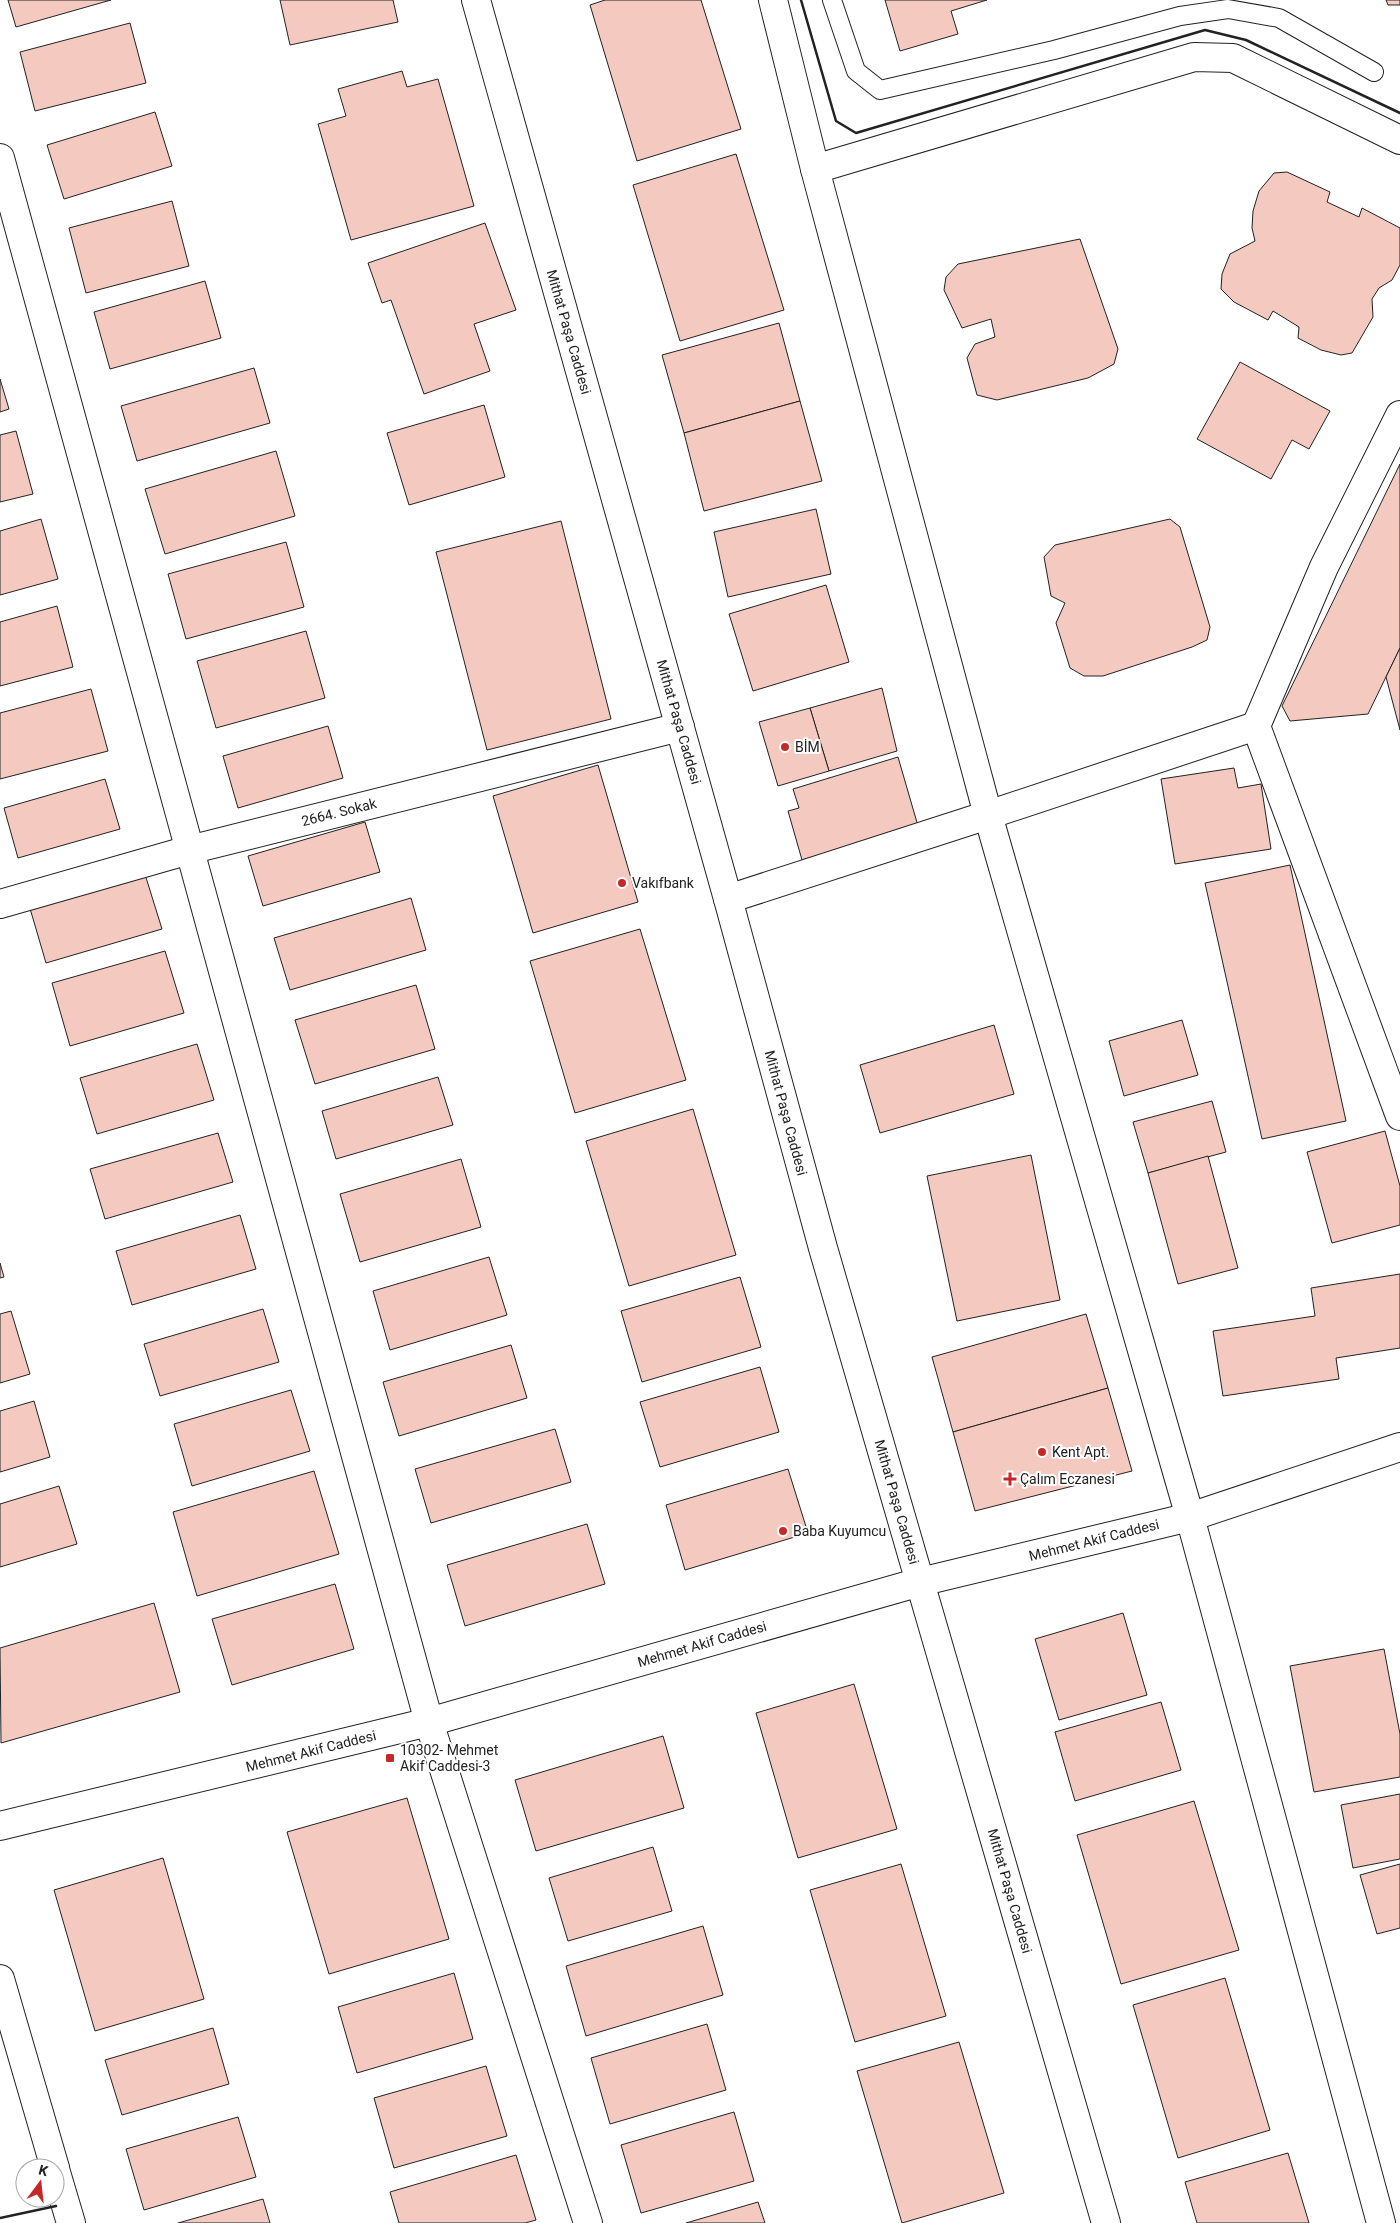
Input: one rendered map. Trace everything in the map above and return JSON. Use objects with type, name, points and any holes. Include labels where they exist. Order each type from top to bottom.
[{"type":"street","name":"Mithat Paşa Caddesi","points":[[476,0],[728,899],[823,1248],[1106,2223]]},
{"type":"street","points":[[773,0],[815,169],[988,816],[1190,1517],[1382,2223]]},
{"type":"street","points":[[815,169],[1194,57],[1233,58],[1400,140]]},
{"type":"street","points":[[0,158],[429,1722],[588,2223]]},
{"type":"street","points":[[1400,415],[1324,566],[1256,726],[1400,1116]]},
{"type":"street","points":[[728,899],[988,816],[1256,726]]},
{"type":"street","name":"2664. Sokak","points":[[0,904],[189,850],[680,727]]},
{"type":"street","name":"Mehmet Akif Caddesi","points":[[0,1826],[429,1722],[920,1582],[1190,1517],[1400,1448]]},
{"type":"street","points":[[0,1978],[52,2158]]},
{"type":"street","points":[[65,2203],[71,2223]]},
{"type":"lane","points":[[832,0],[856,71],[880,90],[1054,50],[1180,16],[1228,8],[1279,18],[1374,72]]},
{"type":"building","points":[[8,0],[111,0],[16,27]]},
{"type":"building","points":[[280,0],[393,0],[398,22],[290,45]]},
{"type":"building","points":[[605,0],[701,0],[741,129],[637,161],[590,5]]},
{"type":"building","points":[[885,0],[987,0],[951,11],[958,34],[900,51]]},
{"type":"building","points":[[1386,0],[1400,0],[1400,5],[1388,5]]},
{"type":"building","points":[[130,23],[146,83],[35,111],[20,52]]},
{"type":"building","points":[[402,71],[407,87],[438,79],[474,206],[351,240],[318,124],[346,116],[338,89]]},
{"type":"building","points":[[155,112],[172,166],[64,199],[47,145]]},
{"type":"building","points":[[736,154],[784,310],[680,341],[633,185]]},
{"type":"building","points":[[1287,172],[1330,192],[1327,202],[1359,217],[1362,208],[1400,228],[1400,265],[1392,280],[1379,288],[1372,299],[1373,317],[1352,353],[1341,355],[1321,350],[1298,338],[1299,327],[1273,311],[1268,320],[1234,302],[1221,289],[1222,274],[1230,254],[1255,241],[1252,228],[1253,211],[1259,191],[1274,173]]},
{"type":"building","points":[[172,201],[189,266],[86,293],[69,228]]},
{"type":"building","points":[[485,223],[516,310],[474,324],[490,371],[424,394],[391,300],[382,303],[368,263]]},
{"type":"building","points":[[1080,239],[1118,349],[1114,364],[1088,378],[997,400],[977,395],[967,358],[975,344],[995,337],[991,319],[962,328],[944,290],[946,277],[958,264]]},
{"type":"building","points":[[205,281],[221,338],[110,369],[94,312]]},
{"type":"building","points":[[779,323],[800,401],[684,433],[662,355]]},
{"type":"building","points":[[1240,362],[1330,411],[1309,449],[1292,440],[1271,479],[1197,439]]},
{"type":"building","points":[[254,368],[270,423],[137,461],[121,406]]},
{"type":"building","points":[[0,379],[9,409],[0,412]]},
{"type":"building","points":[[800,401],[822,481],[704,511],[684,433]]},
{"type":"building","points":[[484,405],[505,477],[409,505],[387,433]]},
{"type":"building","points":[[16,431],[33,494],[0,502],[0,435]]},
{"type":"building","points":[[276,451],[295,516],[165,554],[145,489]]},
{"type":"building","points":[[1400,464],[1400,648],[1368,714],[1290,721],[1282,706]]},
{"type":"building","points":[[816,509],[831,574],[728,597],[714,532]]},
{"type":"building","points":[[41,519],[58,579],[0,595],[0,531]]},
{"type":"building","points":[[1170,519],[1180,527],[1210,627],[1207,640],[1192,647],[1103,676],[1084,676],[1070,668],[1056,623],[1065,603],[1051,596],[1044,557],[1055,545]]},
{"type":"building","points":[[561,521],[611,719],[487,750],[436,552]]},
{"type":"building","points":[[286,542],[304,607],[186,639],[168,574]]},
{"type":"building","points":[[826,585],[849,662],[753,691],[729,614]]},
{"type":"building","points":[[57,606],[73,667],[0,686],[0,622]]},
{"type":"building","points":[[306,631],[325,698],[216,728],[197,661]]},
{"type":"building","points":[[1400,648],[1400,730],[1386,677]]},
{"type":"building","points":[[882,688],[897,751],[829,771],[810,708]]},
{"type":"building","points":[[91,689],[108,751],[0,779],[0,713]]},
{"type":"building","points":[[810,708],[829,771],[778,786],[759,722]]},
{"type":"building","points":[[328,726],[343,778],[238,808],[223,756]]},
{"type":"building","points":[[898,757],[918,826],[802,860],[788,811],[799,808],[793,789]]},
{"type":"building","points":[[598,765],[638,902],[533,933],[493,796]]},
{"type":"building","points":[[1234,768],[1238,788],[1261,784],[1271,849],[1175,864],[1161,779]]},
{"type":"building","points":[[105,779],[120,829],[18,858],[4,808]]},
{"type":"building","points":[[365,822],[380,872],[263,906],[248,856]]},
{"type":"building","points":[[1290,865],[1346,1121],[1262,1139],[1205,883]]},
{"type":"building","points":[[144,871],[162,929],[46,963],[29,905]]},
{"type":"building","points":[[411,898],[426,950],[290,990],[274,938]]},
{"type":"building","points":[[640,929],[686,1080],[575,1113],[530,961]]},
{"type":"building","points":[[165,951],[184,1013],[70,1046],[52,983]]},
{"type":"building","points":[[416,985],[435,1049],[315,1084],[295,1020]]},
{"type":"building","points":[[1182,1020],[1198,1075],[1124,1096],[1109,1041]]},
{"type":"building","points":[[994,1025],[1014,1094],[880,1133],[860,1065]]},
{"type":"building","points":[[197,1044],[214,1100],[97,1134],[80,1078]]},
{"type":"building","points":[[438,1077],[453,1125],[336,1159],[322,1111]]},
{"type":"building","points":[[1212,1101],[1226,1152],[1148,1173],[1133,1122]]},
{"type":"building","points":[[693,1109],[736,1255],[629,1286],[586,1141]]},
{"type":"building","points":[[1385,1131],[1400,1186],[1400,1225],[1332,1243],[1307,1152]]},
{"type":"building","points":[[218,1133],[233,1182],[105,1219],[90,1169]]},
{"type":"building","points":[[1031,1155],[1060,1300],[957,1321],[927,1176]]},
{"type":"building","points":[[1208,1156],[1238,1268],[1178,1284],[1148,1173]]},
{"type":"building","points":[[461,1159],[481,1227],[360,1262],[340,1194]]},
{"type":"building","points":[[240,1215],[256,1269],[132,1305],[116,1251]]},
{"type":"building","points":[[489,1257],[507,1315],[390,1350],[373,1291]]},
{"type":"building","points":[[0,1263],[4,1277],[0,1278]]},
{"type":"building","points":[[1400,1274],[1400,1348],[1336,1358],[1339,1379],[1223,1396],[1213,1331],[1315,1316],[1311,1288]]},
{"type":"building","points":[[740,1277],[761,1347],[642,1382],[621,1311]]},
{"type":"building","points":[[263,1309],[279,1362],[160,1396],[144,1344]]},
{"type":"building","points":[[11,1311],[30,1374],[0,1383],[0,1314]]},
{"type":"building","points":[[1086,1314],[1108,1388],[953,1432],[932,1357]]},
{"type":"building","points":[[511,1345],[527,1398],[399,1436],[383,1382]]},
{"type":"building","points":[[760,1367],[779,1432],[660,1467],[640,1402]]},
{"type":"building","name":"Kent Apt.","points":[[1108,1388],[1132,1471],[975,1511],[953,1432]]},
{"type":"building","points":[[291,1390],[310,1451],[192,1486],[174,1424]]},
{"type":"building","points":[[34,1401],[50,1457],[0,1472],[0,1411]]},
{"type":"building","points":[[555,1429],[571,1482],[431,1523],[415,1469]]},
{"type":"building","points":[[788,1469],[808,1533],[685,1570],[666,1505]]},
{"type":"building","points":[[314,1471],[339,1554],[197,1596],[173,1512]]},
{"type":"building","points":[[59,1486],[77,1544],[0,1567],[0,1504]]},
{"type":"building","points":[[587,1524],[605,1584],[465,1626],[447,1565]]},
{"type":"building","points":[[335,1584],[354,1649],[232,1685],[212,1619]]},
{"type":"building","points":[[154,1603],[180,1692],[1,1743],[0,1648]]},
{"type":"building","points":[[1123,1613],[1147,1695],[1059,1720],[1035,1639]]},
{"type":"building","points":[[1384,1649],[1400,1734],[1400,1777],[1314,1792],[1290,1666]]},
{"type":"building","points":[[854,1684],[897,1829],[798,1858],[756,1713]]},
{"type":"building","points":[[1161,1702],[1181,1770],[1075,1801],[1055,1732]]},
{"type":"building","points":[[663,1736],[684,1808],[536,1851],[515,1780]]},
{"type":"building","points":[[1400,1794],[1400,1859],[1353,1868],[1341,1805]]},
{"type":"building","points":[[407,1798],[449,1939],[329,1974],[287,1832]]},
{"type":"building","points":[[1194,1801],[1239,1950],[1121,1984],[1077,1835]]},
{"type":"building","points":[[653,1847],[672,1911],[568,1941],[549,1878]]},
{"type":"building","points":[[163,1858],[204,1999],[95,2031],[54,1890]]},
{"type":"building","points":[[901,1864],[946,2016],[855,2042],[810,1890]]},
{"type":"building","points":[[1400,1864],[1400,1928],[1377,1934],[1360,1875]]},
{"type":"building","points":[[703,1926],[723,1995],[586,2036],[566,1966]]},
{"type":"building","points":[[454,1973],[473,2039],[357,2073],[338,2007]]},
{"type":"building","points":[[1225,1978],[1270,2130],[1178,2158],[1133,2005]]},
{"type":"building","points":[[707,2024],[726,2090],[610,2124],[591,2058]]},
{"type":"building","points":[[213,2028],[229,2084],[122,2115],[105,2060]]},
{"type":"building","points":[[959,2042],[1004,2193],[902,2223],[857,2071]]},
{"type":"building","points":[[486,2066],[507,2136],[394,2168],[374,2098]]},
{"type":"building","points":[[734,2112],[754,2181],[641,2213],[621,2145]]},
{"type":"building","points":[[238,2117],[256,2177],[144,2210],[126,2149]]},
{"type":"building","points":[[1288,2153],[1309,2223],[1197,2223],[1185,2182]]},
{"type":"building","points":[[516,2155],[536,2220],[525,2223],[399,2223],[390,2192]]},
{"type":"building","points":[[263,2199],[270,2223],[178,2223]]},
{"type":"building","points":[[758,2202],[765,2223],[686,2223]]},
{"type":"wall","points":[[801,0],[836,121],[856,133],[1205,30],[1246,40],[1400,113]]},
{"type":"wall","points":[[0,2218],[47,2208]]},
{"type":"place","name":"BİM","points":[[785,747]]},
{"type":"place","name":"Vakıfbank","points":[[622,883]]},
{"type":"place","name":"Kent Apt.","points":[[1042,1452]]},
{"type":"place","name":"Çalım Eczanesi","points":[[1010,1479]]},
{"type":"place","name":"Baba Kuyumcu","points":[[783,1531]]},
{"type":"place","name":"10302- Mehmet Akif Caddesi-3","points":[[390,1758]]}]
